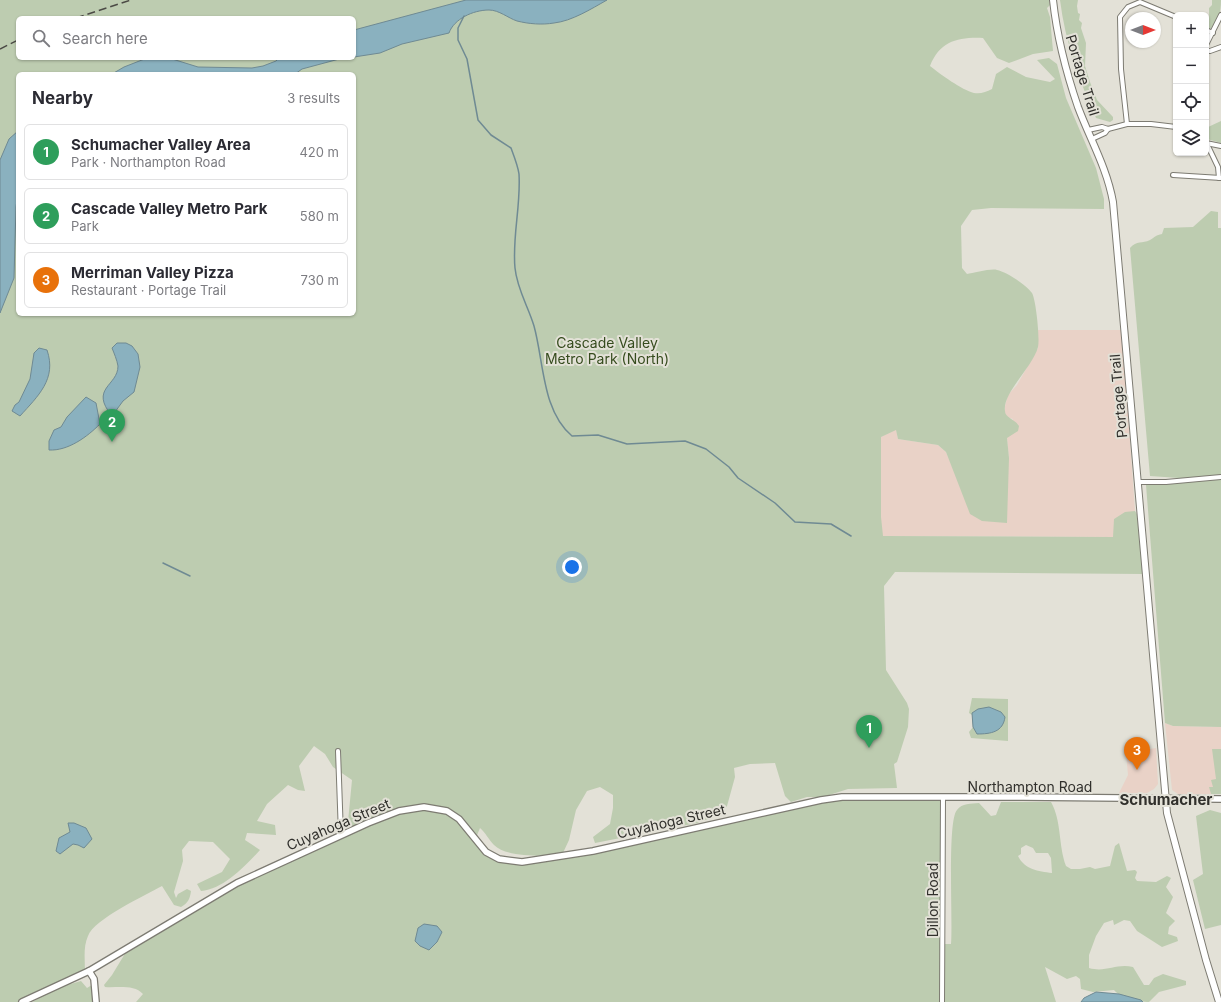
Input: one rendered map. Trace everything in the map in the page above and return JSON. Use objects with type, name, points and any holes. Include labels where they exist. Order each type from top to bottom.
[{"type":"main road","name":"Portage Trail","points":[[1053,0],[1060,43],[1069,79],[1105,171],[1113,202],[1166,798],[1166,813],[1209,972],[1219,1002]]},
{"type":"street","points":[[1127,124],[1121,69],[1119,24],[1123,12],[1136,1],[1148,4],[1173,16]]},
{"type":"street","points":[[1209,40],[1221,15]]},
{"type":"street","points":[[1209,31],[1213,33]]},
{"type":"street","points":[[1209,51],[1221,47]]},
{"type":"street","points":[[1092,139],[1105,133],[1108,129],[1127,124],[1151,124],[1173,127]]},
{"type":"street","points":[[1088,130],[1102,126],[1108,129]]},
{"type":"street","points":[[1209,144],[1221,146]]},
{"type":"street","points":[[1173,175],[1220,178],[1218,167],[1209,150]]},
{"type":"street","points":[[1138,482],[1166,482],[1221,477]]},
{"type":"street","points":[[338,751],[341,835]]},
{"type":"street","name":"Northampton Road","points":[[839,798],[943,797],[1221,799]]},
{"type":"street","name":"Dillon Road","points":[[942,1002],[943,797]]},
{"type":"street","name":"Cuyahoga Street","points":[[22,1002],[89,971],[220,892],[341,835],[399,811],[434,807],[447,811],[459,819],[486,852],[498,859],[522,862],[593,851],[816,801],[839,798]]},
{"type":"street","points":[[89,971],[94,979],[96,1002]]},
{"type":"shaded area","points":[[1038,330],[1122,330],[1135,511],[1114,519],[1114,537],[880,536],[881,437],[896,429],[898,439],[938,445],[946,452],[958,480],[1009,458],[1007,438],[1013,419],[1007,417],[1004,413],[1005,406],[1008,395],[1017,385],[1038,348]]},
{"type":"shaded area","points":[[1165,723],[1173,726],[1221,727],[1221,794],[1178,794],[1172,790]]},
{"type":"shaded area","points":[[1156,748],[1158,784],[1154,789],[1147,793],[1119,793],[1128,775],[1126,753]]},
{"type":"green space","name":"Cascade Valley Metro Park (North)","points":[[0,0],[1049,0],[1050,5],[1047,8],[1050,17],[1053,51],[1033,54],[1009,63],[997,58],[983,38],[966,38],[951,42],[945,46],[939,51],[930,66],[963,89],[974,93],[979,93],[992,89],[996,74],[1007,67],[1026,77],[1050,82],[1055,79],[1037,60],[1049,58],[1057,64],[1066,98],[1096,168],[1104,199],[1104,209],[991,208],[972,210],[961,226],[962,268],[967,274],[987,270],[995,270],[1006,273],[1021,283],[1032,293],[1036,311],[1038,347],[1035,355],[1008,396],[1005,404],[1005,413],[1019,426],[1018,431],[1007,438],[1009,458],[1007,523],[982,521],[970,514],[946,452],[938,445],[898,439],[896,430],[881,437],[881,517],[883,536],[1113,537],[1114,519],[1125,512],[1135,511],[1138,516],[1143,574],[895,572],[884,586],[886,670],[907,703],[909,709],[908,727],[897,762],[894,764],[897,788],[848,789],[823,797],[807,797],[791,802],[785,796],[775,763],[750,764],[734,768],[735,777],[727,806],[719,815],[697,823],[595,843],[593,837],[610,824],[613,808],[613,795],[600,787],[587,791],[576,810],[569,840],[562,855],[526,855],[508,852],[494,845],[480,828],[475,840],[499,859],[539,860],[821,800],[943,797],[943,944],[951,944],[951,851],[954,818],[957,810],[964,805],[979,803],[991,816],[996,815],[1001,802],[1051,802],[1057,817],[1066,866],[1071,869],[1090,867],[1095,869],[1110,866],[1115,846],[1119,843],[1127,871],[1135,870],[1137,872],[1135,878],[1137,881],[1156,882],[1167,876],[1171,878],[1166,887],[1173,897],[1166,913],[1175,921],[1169,927],[1168,934],[1177,937],[1178,941],[1162,947],[1137,931],[1130,921],[1124,920],[1114,925],[1113,920],[1104,923],[1096,936],[1089,955],[1089,968],[1101,969],[1121,966],[1133,967],[1144,985],[1149,985],[1154,978],[1163,974],[1186,981],[1186,985],[1159,992],[1149,1002],[1145,1002],[1125,997],[1114,990],[1093,992],[1081,989],[1080,979],[1076,976],[1067,979],[1045,967],[1056,1002],[136,1002],[143,994],[135,989],[125,987],[105,987],[104,985],[129,947],[222,891],[347,832],[352,780],[333,767],[325,754],[314,746],[299,766],[305,791],[298,790],[288,785],[267,804],[257,821],[275,825],[276,835],[247,833],[245,840],[260,850],[234,876],[218,886],[201,891],[197,884],[222,872],[230,859],[213,842],[189,841],[182,850],[183,861],[174,892],[176,898],[178,894],[187,889],[191,891],[189,899],[185,904],[181,907],[174,905],[162,886],[121,908],[100,922],[92,929],[88,936],[85,945],[85,973],[21,1002],[0,1002]],"holes":[[[1026,845],[1033,848],[1036,853],[1048,853],[1051,858],[1052,873],[1032,869],[1021,861],[1018,856],[1021,854],[1021,848]]]},
{"type":"green space","points":[[1060,0],[1078,0],[1078,13],[1080,14],[1079,20],[1082,23],[1081,28],[1086,43],[1085,66],[1097,100],[1113,117],[1113,120],[1110,122],[1096,118],[1078,75],[1065,30]]},
{"type":"green space","points":[[1212,0],[1221,0],[1221,8],[1217,21],[1209,29],[1209,8],[1212,5]]},
{"type":"green space","points":[[1221,121],[1221,143],[1209,140],[1209,127]]},
{"type":"green space","points":[[1211,211],[1218,212],[1218,228],[1221,228],[1221,727],[1173,726],[1165,723],[1146,485],[1180,482],[1179,478],[1150,476],[1130,248],[1137,243],[1150,240],[1162,234],[1164,228],[1193,227]]},
{"type":"green space","points":[[972,698],[1008,699],[1008,741],[971,738],[969,732],[973,727],[972,715],[969,713]]},
{"type":"green space","points":[[1212,749],[1221,749],[1221,794],[1211,794],[1209,787],[1213,787],[1211,780],[1216,779]]},
{"type":"green space","points":[[1210,810],[1221,813],[1221,925],[1205,929],[1193,880],[1203,874],[1196,816]]},
{"type":"green space","points":[[81,981],[87,988],[95,983],[96,1002],[32,1002],[60,987]]},
{"type":"water","points":[[466,0],[607,0],[574,17],[561,22],[549,24],[526,23],[517,21],[493,10],[483,10],[465,16],[451,28],[449,33],[402,44],[380,53],[356,57],[356,29]]},
{"type":"water","points":[[142,60],[175,60],[198,67],[252,68],[263,66],[277,60],[336,60],[302,69],[298,72],[115,72]]},
{"type":"water","points":[[16,133],[14,278],[0,313],[0,160],[9,139]]},
{"type":"water","points":[[117,343],[126,343],[132,346],[138,354],[140,367],[134,392],[123,401],[112,416],[103,399],[106,388],[117,373],[118,366],[112,348]]},
{"type":"water","points":[[39,348],[47,350],[50,370],[48,378],[39,394],[20,416],[12,411],[15,405],[19,402],[30,379],[34,353]]},
{"type":"water","points":[[86,397],[96,403],[100,424],[89,434],[70,446],[56,450],[49,450],[49,441],[54,430],[61,427],[67,417]]},
{"type":"water","points":[[989,707],[1001,712],[1005,717],[1004,722],[996,731],[977,734],[973,727],[972,713],[978,709]]},
{"type":"water","points":[[68,823],[74,823],[86,828],[92,839],[84,848],[73,844],[60,854],[56,851],[59,838],[70,832]]},
{"type":"water","points":[[424,924],[437,926],[442,932],[437,942],[429,950],[420,946],[415,941],[418,928]]},
{"type":"water","points":[[1096,992],[1119,994],[1141,1000],[1143,1002],[1081,1002],[1084,998]]},
{"type":"waterway","points":[[464,16],[458,28],[458,40],[467,59],[478,120],[491,135],[511,148],[518,168],[519,198],[514,256],[516,276],[534,326],[549,400],[562,426],[572,436],[598,435],[627,444],[685,441],[706,449],[729,467],[738,478],[775,503],[795,522],[831,524],[851,536]]},
{"type":"waterway","points":[[163,563],[190,576]]},
{"type":"railway","points":[[82,16],[131,0]]},
{"type":"railway","points":[[0,49],[16,41]]},
{"type":"place","name":"Cascade Valley Metro Park","points":[[112,442]]},
{"type":"place","name":"Schumacher Valley Area","points":[[869,748]]},
{"type":"place","name":"Merriman Valley Pizza","points":[[1137,770]]},
{"type":"district","name":"Schumacher","points":[[1166,799]]}]
